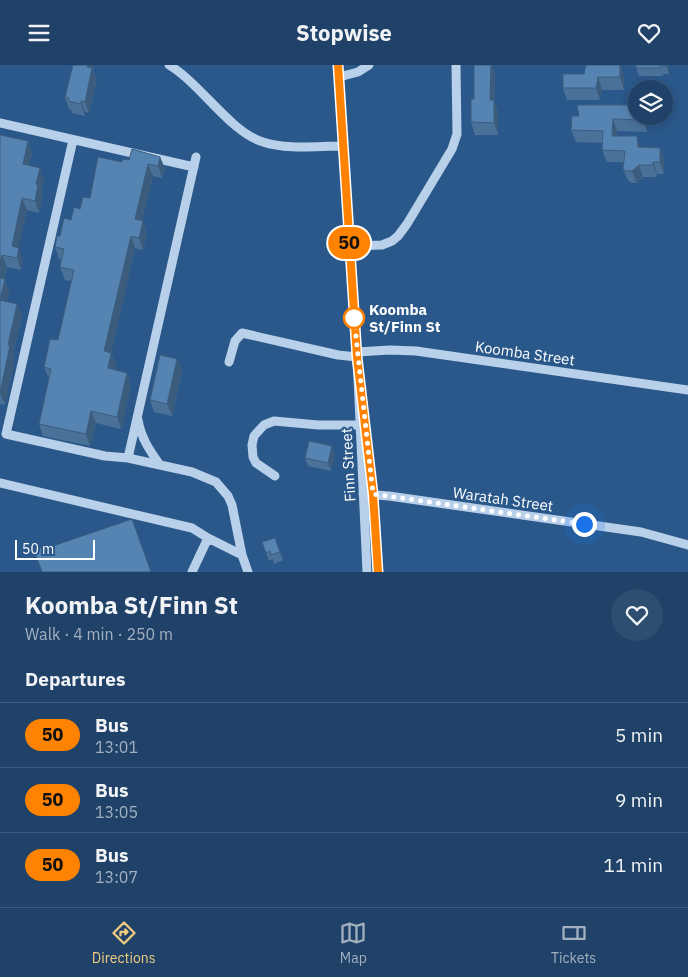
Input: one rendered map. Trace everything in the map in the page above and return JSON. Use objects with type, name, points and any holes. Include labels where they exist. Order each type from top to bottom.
[{"type":"street","points":[[169,65],[184,76],[250,137],[273,145],[343,147]]},
{"type":"street","name":"Finn Street","points":[[338,65],[357,355],[368,572]]},
{"type":"street","points":[[339,77],[352,75],[370,65]]},
{"type":"street","points":[[349,246],[382,245],[398,236],[452,149],[457,135],[456,65]]},
{"type":"street","points":[[0,123],[73,140],[195,162],[128,458]]},
{"type":"street","points":[[73,140],[6,434],[105,456],[128,458],[160,465],[205,476],[216,482],[228,496],[234,510],[242,555],[248,572]]},
{"type":"street","name":"Koomba Street","points":[[229,362],[235,341],[242,333],[338,355],[357,355],[390,350],[416,351],[688,390]]},
{"type":"street","name":"Finn Street","points":[[357,355],[373,494],[378,572]]},
{"type":"street","points":[[137,417],[140,431],[147,447],[160,465]]},
{"type":"street","points":[[275,476],[256,463],[253,457],[252,445],[254,436],[264,425],[274,421],[318,425],[360,425]]},
{"type":"street","points":[[0,483],[182,525],[192,528],[242,555]]},
{"type":"street","name":"Waratah Street","points":[[363,494],[641,532],[688,545]]},
{"type":"street","points":[[192,572],[208,537]]},
{"type":"building","points":[[73,65],[88,65],[87,67],[92,68],[85,102],[81,101],[81,104],[68,101],[69,98],[65,97]]},
{"type":"building","points":[[474,65],[491,65],[490,100],[494,100],[494,123],[471,122],[471,99],[474,99]]},
{"type":"building","points":[[586,65],[620,65],[620,77],[598,77],[596,88],[563,88],[563,74],[584,74]]},
{"type":"building","points":[[636,65],[666,66],[660,66],[660,68],[636,68]]},
{"type":"building","points":[[577,105],[628,105],[628,120],[613,119],[612,136],[637,136],[638,147],[660,148],[660,162],[653,162],[653,165],[639,165],[632,171],[626,171],[623,169],[625,151],[602,150],[603,131],[571,130],[572,116],[579,116]]},
{"type":"building","points":[[0,135],[28,141],[23,164],[40,168],[36,184],[38,185],[35,201],[22,198],[12,246],[19,248],[17,258],[2,255],[0,264]]},
{"type":"building","points":[[132,149],[160,157],[158,166],[148,164],[135,219],[143,221],[139,238],[131,236],[104,351],[111,353],[108,368],[127,373],[117,417],[91,411],[86,434],[39,424],[51,369],[44,367],[50,339],[58,340],[74,270],[60,267],[64,249],[55,247],[57,236],[60,236],[64,218],[71,220],[74,207],[80,209],[83,197],[90,198],[98,157],[122,162],[123,159],[129,160]]},
{"type":"building","points":[[0,278],[5,279],[0,300]]},
{"type":"building","points":[[0,300],[17,304],[0,393]]},
{"type":"building","points":[[160,355],[177,359],[167,404],[150,400]]},
{"type":"building","points":[[309,441],[332,446],[328,463],[305,458]]},
{"type":"building","points":[[132,519],[151,572],[42,572],[34,550],[52,544],[53,546]]},
{"type":"building","points":[[275,538],[280,552],[271,555],[270,551],[266,553],[262,542]]},
{"type":"bus line","name":"50","points":[[338,65],[357,357],[373,494],[378,572]]},
{"type":"place","name":"Koomba St/Finn St","points":[[354,318]]},
{"type":"route","points":[[354,318],[373,494],[584,524]]}]
